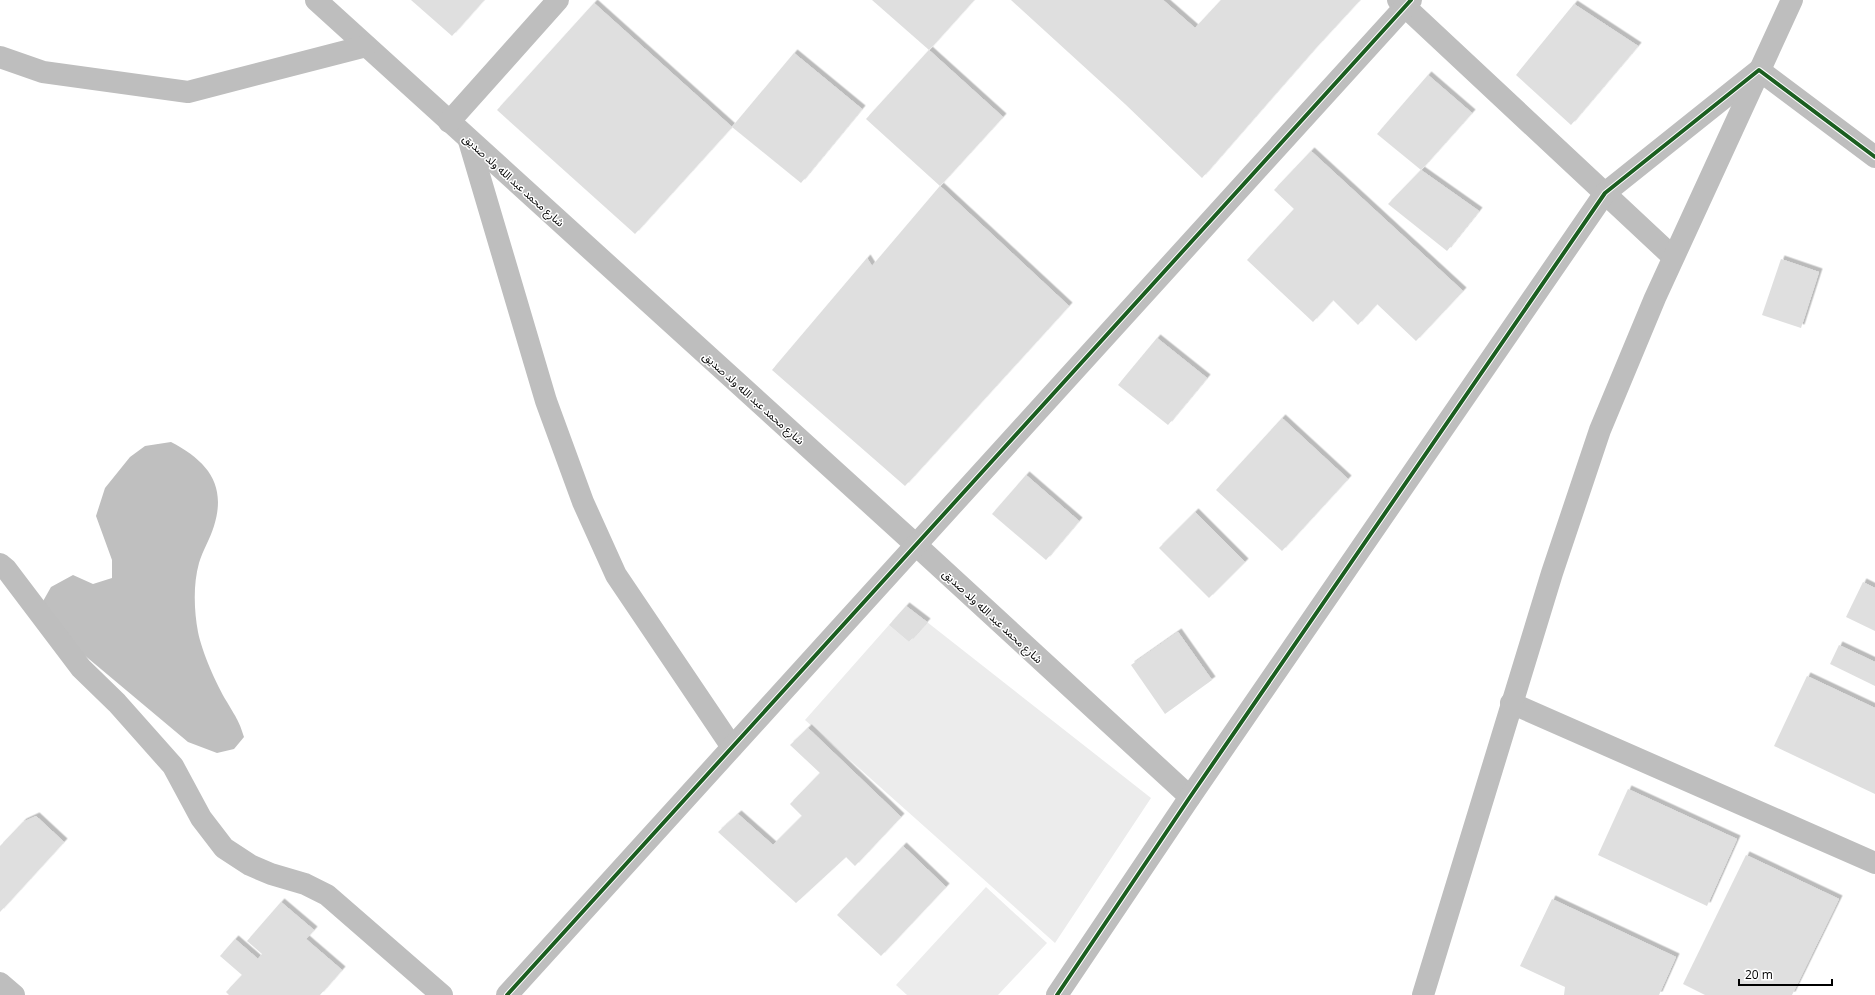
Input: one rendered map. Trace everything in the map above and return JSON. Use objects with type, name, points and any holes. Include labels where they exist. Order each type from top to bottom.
[{"type":"street","name":"شارع محمد عبد الله ولد صديق","points":[[316,0],[916,545],[1190,797]]},
{"type":"street","points":[[449,122],[558,0]]},
{"type":"street","points":[[1423,995],[1511,703],[1552,573],[1600,430],[1654,298],[1792,0]]},
{"type":"street","points":[[507,995],[916,545],[1405,2],[1673,257]]},
{"type":"street","points":[[0,57],[43,72],[188,92],[366,46]]},
{"type":"street","points":[[1759,70],[1875,157]]},
{"type":"street","points":[[1057,995],[1190,797],[1605,193],[1759,70]]},
{"type":"street","points":[[469,140],[546,401],[583,502],[616,575],[732,748]]},
{"type":"street","points":[[2,570],[81,668],[117,703],[173,766],[201,818],[224,848],[250,865],[271,874],[305,884],[327,895],[442,995]]},
{"type":"street","points":[[1511,703],[1875,863]]},
{"type":"street","points":[[0,983],[14,995]]},
{"type":"shaded area","points":[[171,442],[195,457],[204,466],[211,475],[216,486],[218,498],[214,526],[197,571],[195,589],[196,615],[198,632],[206,658],[218,686],[239,722],[244,737],[234,749],[217,753],[188,742],[83,654],[42,603],[51,587],[73,575],[93,584],[112,578],[112,560],[96,516],[105,488],[130,457],[145,446]]},
{"type":"shaded area","points":[[927,622],[1151,798],[1055,943],[805,720],[889,625],[909,642]]},
{"type":"shaded area","points":[[986,887],[1047,943],[998,995],[907,995],[896,985]]},
{"type":"building","points":[[411,0],[484,0],[452,36]]},
{"type":"building","points":[[872,0],[974,0],[929,50]]},
{"type":"building","points":[[1011,0],[1163,0],[1195,28],[1221,0],[1360,0],[1312,52],[1202,178],[1125,104]]},
{"type":"building","points":[[594,3],[732,127],[635,234],[497,110]]},
{"type":"building","points":[[1574,4],[1638,46],[1571,125],[1516,75]]},
{"type":"building","points":[[929,50],[1003,117],[940,186],[866,119]]},
{"type":"building","points":[[794,53],[862,109],[801,183],[732,127]]},
{"type":"building","points":[[1428,75],[1472,113],[1421,170],[1377,134]]},
{"type":"building","points":[[1311,151],[1463,291],[1416,341],[1377,304],[1358,325],[1333,300],[1313,322],[1247,260],[1294,209],[1274,190]]},
{"type":"building","points":[[1421,170],[1479,211],[1447,251],[1388,204]]},
{"type":"building","points":[[940,186],[1069,306],[905,486],[772,370],[867,258],[872,266]]},
{"type":"building","points":[[1781,259],[1819,272],[1801,328],[1762,315]]},
{"type":"building","points":[[1157,338],[1207,378],[1168,425],[1118,385]]},
{"type":"building","points":[[1282,418],[1348,479],[1282,551],[1216,490]]},
{"type":"building","points":[[1026,475],[1079,521],[1046,560],[992,514]]},
{"type":"building","points":[[1195,512],[1245,562],[1209,598],[1159,548]]},
{"type":"building","points":[[1863,582],[1875,588],[1875,631],[1846,617]]},
{"type":"building","points":[[906,606],[927,622],[909,642],[889,625]]},
{"type":"building","points":[[1178,632],[1212,680],[1165,714],[1131,665]]},
{"type":"building","points":[[1839,645],[1875,662],[1875,686],[1830,664]]},
{"type":"building","points":[[1807,676],[1875,708],[1875,794],[1774,746]]},
{"type":"building","points":[[808,728],[901,817],[855,866],[846,857],[796,903],[718,832],[738,814],[773,845],[802,816],[790,804],[820,773],[790,745]]},
{"type":"building","points":[[1628,789],[1737,839],[1707,906],[1598,855]]},
{"type":"building","points":[[36,816],[64,842],[0,912],[0,846],[23,822]]},
{"type":"building","points":[[903,846],[946,887],[881,956],[837,915]]},
{"type":"building","points":[[1746,855],[1839,899],[1792,995],[1705,995],[1683,984]]},
{"type":"building","points":[[1552,899],[1676,957],[1659,995],[1564,995],[1565,987],[1520,966]]},
{"type":"building","points":[[281,902],[314,930],[306,939],[342,970],[320,995],[229,995],[226,992],[242,975],[220,956],[235,939],[258,959],[262,954],[247,941]]},
{"type":"cycle path","points":[[507,995],[1411,0]]},
{"type":"cycle path","points":[[1057,995],[1190,797],[1605,193],[1759,70],[1875,157]]}]
